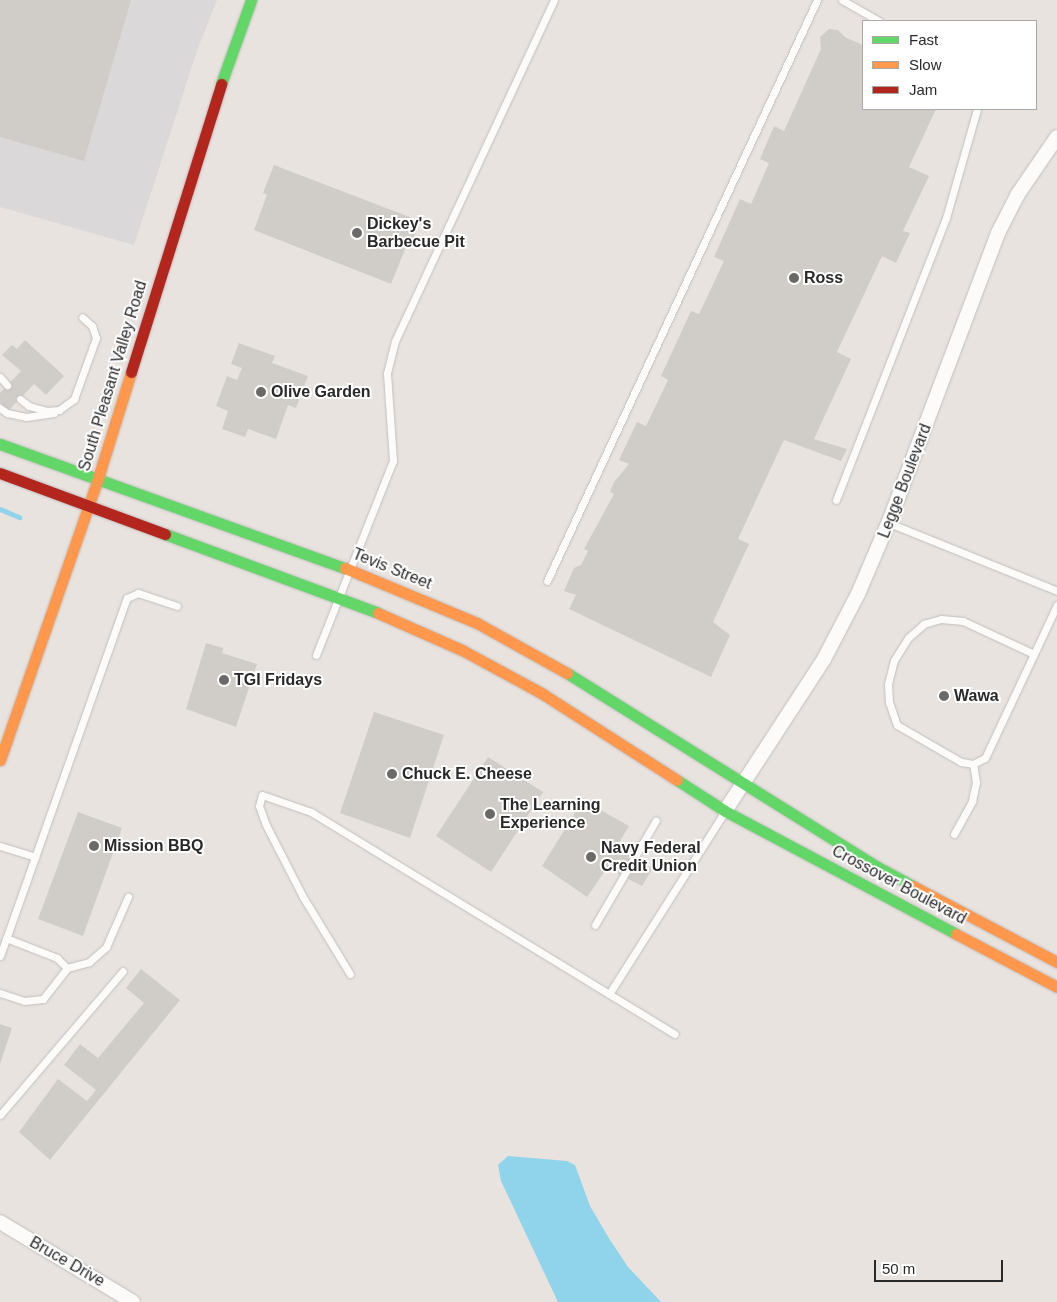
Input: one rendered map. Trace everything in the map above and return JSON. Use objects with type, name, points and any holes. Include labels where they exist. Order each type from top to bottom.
[{"type":"main road","name":"South Pleasant Valley Road","points":[[0,760],[98,478],[229,59],[252,0]]},
{"type":"main road","name":"Tevis Street","points":[[0,444],[350,569],[438,605],[516,644],[742,785]]},
{"type":"main road","points":[[0,473],[383,615],[504,672],[725,811]]},
{"type":"main road","name":"Crossover Boulevard","points":[[742,785],[876,866],[1057,962]]},
{"type":"main road","name":"Crossover Boulevard","points":[[725,811],[1057,987]]},
{"type":"street","name":"Legge Boulevard","points":[[725,811],[838,633],[888,523],[998,233],[1018,194],[1057,137]]},
{"type":"street","name":"Bruce Drive","points":[[0,1222],[133,1302]]},
{"type":"lane","points":[[316,655],[337,598],[393,461],[387,373],[396,341],[554,0]]},
{"type":"lane","points":[[547,581],[817,0]]},
{"type":"lane","points":[[842,0],[877,20]]},
{"type":"lane","points":[[836,500],[946,218],[976,110]]},
{"type":"lane","points":[[0,408],[17,416],[40,417],[64,408],[78,394],[96,338],[92,326],[82,317]]},
{"type":"lane","points":[[0,377],[7,385]]},
{"type":"lane","points":[[20,399],[38,409],[54,411],[64,408]]},
{"type":"lane","points":[[888,523],[1057,591]]},
{"type":"lane","points":[[0,956],[127,598],[133,593],[142,594],[177,606]]},
{"type":"lane","points":[[1034,654],[963,621],[941,619],[924,624],[908,638],[894,660],[888,684],[889,702],[897,725],[961,762],[972,764],[985,758],[1034,654],[1057,605]]},
{"type":"lane","points":[[954,834],[972,801],[976,782],[972,764]]},
{"type":"lane","points":[[350,974],[302,897],[266,824],[259,806],[262,795],[311,812],[675,1034]]},
{"type":"lane","points":[[609,994],[725,811]]},
{"type":"lane","points":[[595,925],[656,820]]},
{"type":"lane","points":[[0,846],[35,857]]},
{"type":"lane","points":[[0,993],[24,1001],[43,999],[67,968],[89,962],[106,947],[128,897]]},
{"type":"lane","points":[[6,938],[57,958],[67,968]]},
{"type":"lane","points":[[0,1115],[123,971]]},
{"type":"shaded area","points":[[0,0],[217,0],[198,48],[134,245],[0,207]]},
{"type":"water","points":[[508,1156],[567,1161],[575,1165],[590,1206],[610,1240],[628,1267],[661,1302],[558,1302],[501,1181],[498,1165]]},
{"type":"building","points":[[0,0],[131,0],[84,161],[0,137]]},
{"type":"building","points":[[829,29],[838,30],[845,37],[862,45],[862,110],[936,110],[909,167],[929,176],[903,231],[910,233],[896,263],[882,256],[837,352],[851,359],[814,439],[847,449],[841,461],[784,440],[738,539],[749,544],[713,622],[730,635],[711,677],[569,609],[576,595],[564,591],[574,568],[581,565],[588,551],[584,549],[614,494],[610,492],[614,482],[629,464],[619,460],[637,422],[646,426],[668,380],[661,376],[691,311],[699,314],[724,261],[714,257],[740,199],[751,204],[769,163],[760,159],[774,126],[784,131],[821,49],[820,37]]},
{"type":"building","points":[[274,165],[420,221],[410,248],[406,247],[391,284],[254,230],[267,195],[263,193]]},
{"type":"building","points":[[25,340],[64,376],[46,395],[34,384],[8,411],[0,403],[0,393],[21,371],[2,355],[12,345],[17,349]]},
{"type":"building","name":"Olive Garden","points":[[239,343],[275,356],[272,363],[308,376],[296,408],[288,405],[276,439],[248,429],[245,437],[222,429],[228,411],[216,406],[227,376],[237,380],[242,368],[231,364]]},
{"type":"building","name":"TGI Fridays","points":[[206,643],[223,648],[222,653],[257,664],[236,727],[186,709]]},
{"type":"building","name":"Chuck E. Cheese","points":[[374,712],[444,735],[410,838],[340,813]]},
{"type":"building","name":"The Learning Experience","points":[[488,757],[543,792],[491,872],[436,836]]},
{"type":"building","name":"Navy Federal Credit Union","points":[[583,800],[629,826],[616,848],[653,868],[642,886],[607,868],[587,897],[542,866]]},
{"type":"building","points":[[78,812],[122,828],[83,936],[38,919]]},
{"type":"building","points":[[141,969],[180,1000],[50,1160],[19,1132],[58,1079],[87,1101],[96,1090],[64,1065],[80,1044],[98,1058],[144,1003],[126,988]]},
{"type":"building","points":[[0,1024],[12,1028],[0,1064]]},
{"type":"waterway","points":[[0,509],[19,517]]},
{"type":"traffic: fast","points":[[221,84],[251,0]]},
{"type":"traffic: fast","points":[[0,444],[345,568]]},
{"type":"traffic: fast","points":[[165,534],[378,613]]},
{"type":"traffic: fast","points":[[567,673],[876,866],[913,886]]},
{"type":"traffic: fast","points":[[677,780],[725,811],[956,934]]},
{"type":"traffic: slow","points":[[0,760],[98,478],[131,372]]},
{"type":"traffic: slow","points":[[345,568],[477,623],[567,673]]},
{"type":"traffic: slow","points":[[378,613],[462,650],[543,694],[677,780]]},
{"type":"traffic: slow","points":[[913,886],[1057,962]]},
{"type":"traffic: slow","points":[[956,934],[1057,987]]},
{"type":"traffic: jam","points":[[131,372],[221,84]]},
{"type":"traffic: jam","points":[[0,473],[165,534]]},
{"type":"place","name":"Dickey's Barbecue Pit","points":[[357,233]]},
{"type":"place","name":"Ross","points":[[794,278]]},
{"type":"place","name":"Olive Garden","points":[[261,392]]},
{"type":"place","name":"TGI Fridays","points":[[224,680]]},
{"type":"place","name":"Wawa","points":[[944,696]]},
{"type":"place","name":"Chuck E. Cheese","points":[[392,774]]},
{"type":"place","name":"The Learning Experience","points":[[490,814]]},
{"type":"place","name":"Mission BBQ","points":[[94,846]]},
{"type":"place","name":"Navy Federal Credit Union","points":[[591,857]]}]
